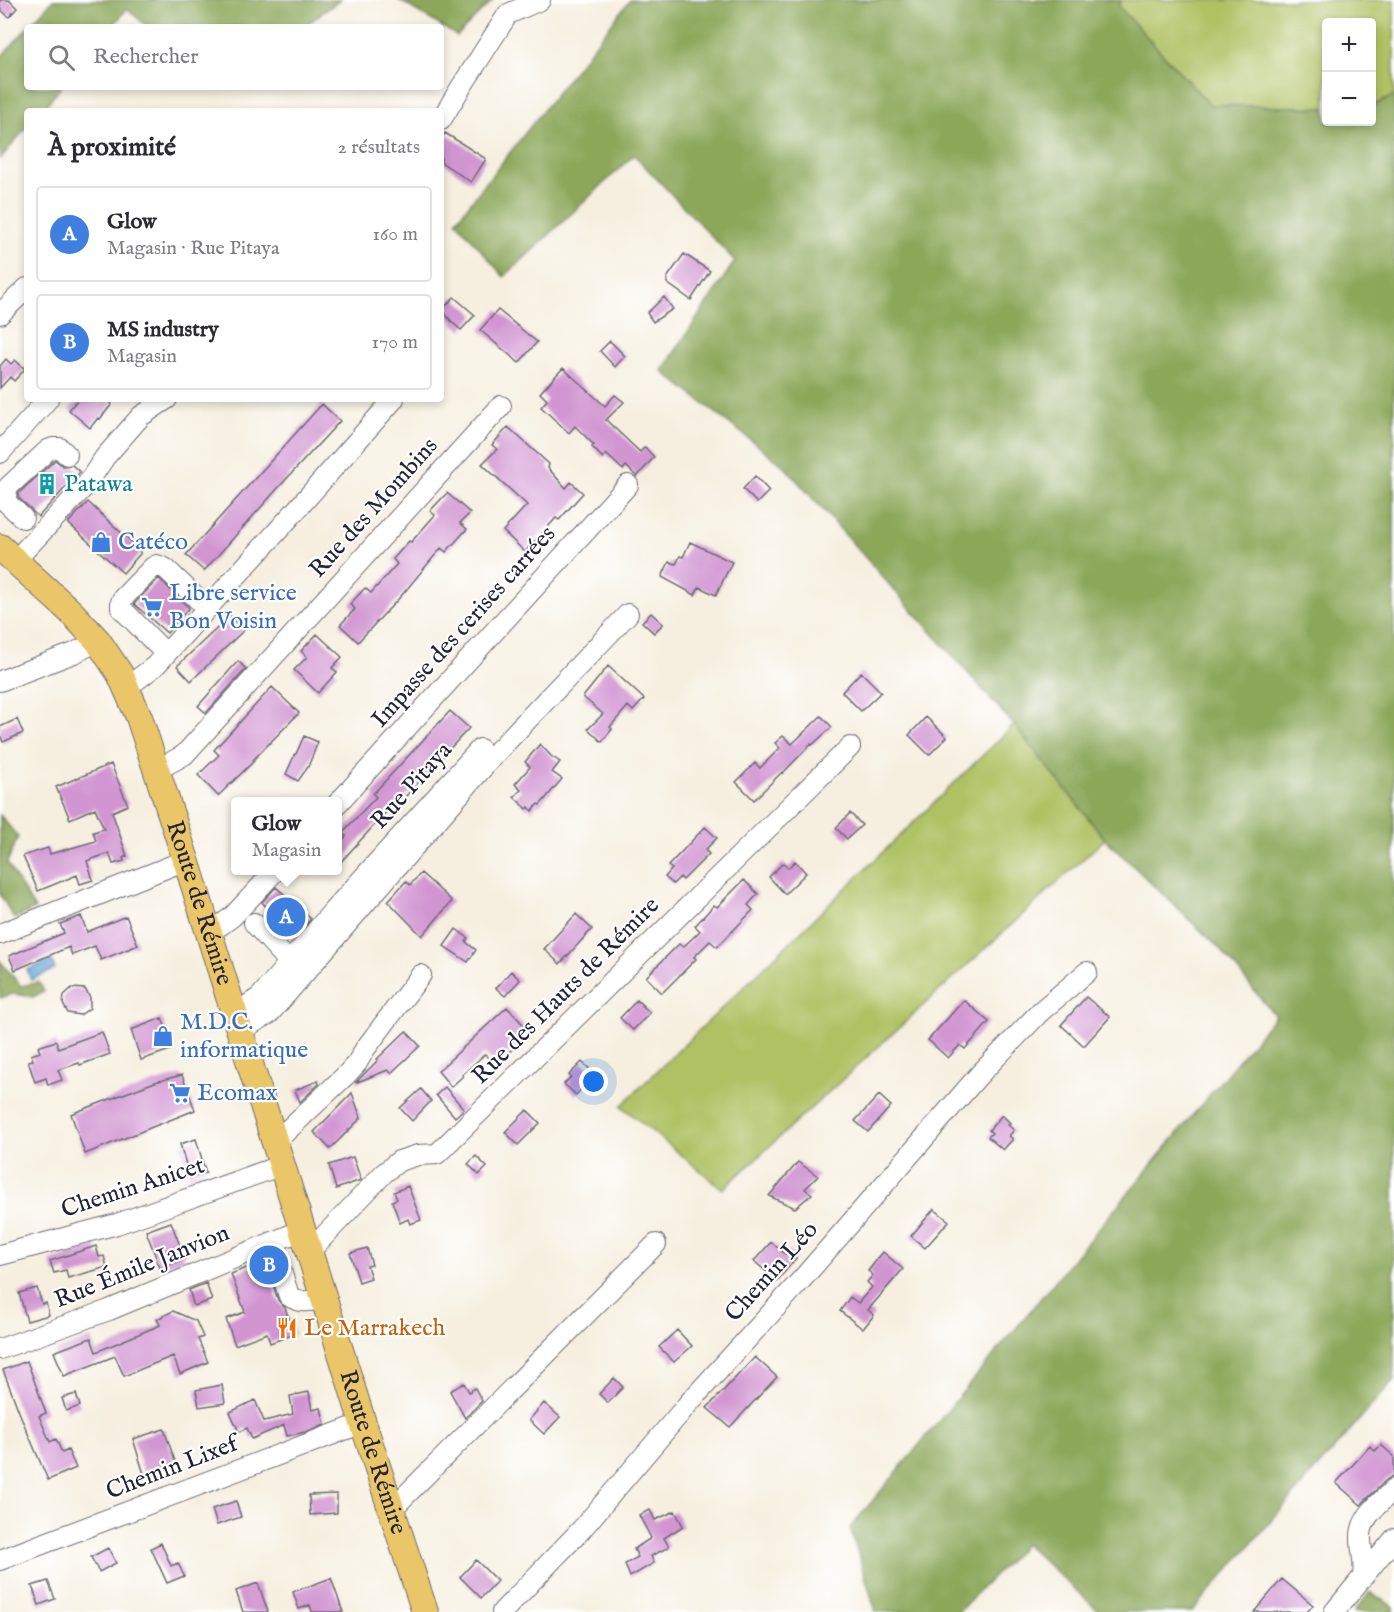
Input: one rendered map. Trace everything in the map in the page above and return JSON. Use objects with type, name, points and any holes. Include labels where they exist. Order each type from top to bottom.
[{"type":"main road","name":"Route de Rémire","points":[[0,547],[98,640],[120,674],[139,717],[425,1612]]},
{"type":"street","points":[[444,115],[508,14],[540,0]]},
{"type":"street","points":[[0,314],[24,291]]},
{"type":"street","points":[[24,472],[1,452],[45,402]]},
{"type":"street","points":[[19,564],[23,552],[87,484],[105,457],[141,416],[162,402]]},
{"type":"street","points":[[126,688],[147,673],[166,654],[391,402]]},
{"type":"street","name":"Rue des Mombins","points":[[157,770],[184,755],[501,406]]},
{"type":"street","points":[[23,518],[5,501],[8,487],[48,450],[60,448],[67,455]]},
{"type":"street","name":"Impasse des cerises carrées","points":[[342,799],[628,485]]},
{"type":"street","points":[[166,654],[121,608],[123,598],[157,565],[165,568],[207,608]]},
{"type":"street","points":[[236,1022],[269,1014],[493,756],[628,614]]},
{"type":"street","points":[[0,681],[74,653],[98,640]]},
{"type":"street","name":"Rue des Hauts de Rémire","points":[[305,1241],[399,1161],[418,1155],[437,1154],[850,747]]},
{"type":"street","name":"Rue Pitaya","points":[[236,1022],[245,1007],[260,997],[332,912],[480,749]]},
{"type":"street","points":[[0,934],[186,860]]},
{"type":"street","points":[[207,930],[221,925],[233,916],[271,875]]},
{"type":"street","points":[[254,922],[290,963]]},
{"type":"street","name":"Chemin Léo","points":[[502,1612],[581,1530],[687,1405],[803,1278],[979,1075],[1041,1011],[1087,972]]},
{"type":"street","points":[[278,1154],[357,1063],[364,1049],[421,975]]},
{"type":"street","name":"Chemin Anicet","points":[[0,1255],[117,1224],[278,1154]]},
{"type":"street","name":"Rue Émile Janvion","points":[[0,1349],[109,1310],[272,1242],[305,1241]]},
{"type":"street","points":[[272,1242],[289,1296],[303,1301],[324,1299]]},
{"type":"street","points":[[391,1510],[656,1244]]},
{"type":"street","name":"Chemin Lixef","points":[[0,1560],[363,1423]]},
{"type":"street","points":[[1363,1575],[1365,1563],[1360,1537],[1362,1526],[1368,1516],[1394,1489]]},
{"type":"street","points":[[1334,1612],[1394,1539]]},
{"type":"green space","points":[[53,0],[340,0],[307,24],[144,24],[127,9],[114,24],[31,24]]},
{"type":"green space","points":[[399,0],[493,0],[457,36],[444,28],[444,24],[438,24]]},
{"type":"green space","points":[[630,0],[1120,0],[1119,7],[1210,105],[1322,108],[1322,126],[1376,126],[1376,104],[1394,96],[1394,1380],[1192,1612],[1100,1612],[1025,1544],[958,1612],[876,1612],[850,1528],[1275,1016],[1221,950],[1105,839],[1014,725],[784,466],[662,371],[735,261],[634,155],[504,277],[456,221]]},
{"type":"green space","points":[[1120,0],[1394,0],[1394,96],[1376,104],[1376,18],[1322,18],[1322,108],[1210,105],[1119,7]]},
{"type":"green space","points":[[24,31],[24,90],[58,90],[44,108],[24,108],[24,131],[0,159],[0,58]]},
{"type":"green space","points":[[1014,725],[1105,839],[723,1189],[621,1106]]},
{"type":"green space","points":[[0,815],[18,837],[7,863],[35,909],[14,919],[0,894]]},
{"type":"green space","points":[[0,961],[21,986],[39,982],[44,991],[33,997],[13,994],[0,998]]},
{"type":"green space","points":[[1370,1592],[1394,1607],[1394,1612],[1354,1612]]},
{"type":"water","points":[[52,960],[55,969],[31,980],[27,970]]},
{"type":"building","points":[[0,0],[9,0],[17,8],[9,17],[0,9]]},
{"type":"building","points":[[444,134],[486,159],[471,182],[444,164]]},
{"type":"building","points":[[684,254],[710,271],[691,300],[667,283],[667,278]]},
{"type":"building","points":[[454,297],[475,315],[461,330],[444,312],[444,308]]},
{"type":"building","points":[[664,297],[673,309],[653,322],[647,313]]},
{"type":"building","points":[[498,310],[537,342],[519,363],[480,330]]},
{"type":"building","points":[[610,341],[625,356],[615,367],[600,351]]},
{"type":"building","points":[[6,359],[11,364],[15,360],[24,370],[14,381],[10,377],[0,388],[0,366]]},
{"type":"building","points":[[563,368],[605,406],[615,395],[624,402],[606,420],[640,452],[645,447],[654,457],[637,477],[626,466],[623,470],[606,454],[603,458],[575,426],[569,433],[541,407],[547,400],[540,393]]},
{"type":"building","points":[[76,402],[110,402],[112,404],[90,428],[69,410]]},
{"type":"building","points":[[322,404],[340,421],[204,571],[186,555]]},
{"type":"building","points":[[508,427],[549,464],[548,468],[566,488],[571,482],[583,493],[559,520],[556,518],[525,552],[503,531],[527,505],[482,464],[497,449],[492,445]]},
{"type":"building","name":"Patawa","points":[[55,460],[63,466],[72,465],[80,472],[38,517],[18,497],[19,493]]},
{"type":"building","points":[[755,476],[769,491],[757,503],[743,489]]},
{"type":"building","points":[[447,493],[470,513],[460,523],[467,529],[446,552],[441,548],[402,595],[358,642],[340,625],[355,609],[350,604],[365,588],[371,593],[397,564],[393,559],[435,515],[430,511]]},
{"type":"building","points":[[88,502],[140,550],[140,554],[123,573],[68,523]]},
{"type":"building","points":[[690,542],[732,562],[716,595],[699,587],[695,595],[662,577],[669,562],[676,564],[680,556],[683,557]]},
{"type":"building","points":[[159,578],[189,608],[167,633],[134,604]]},
{"type":"building","points":[[651,613],[663,624],[654,633],[642,622]]},
{"type":"building","points":[[230,616],[244,630],[191,681],[177,666]]},
{"type":"building","points":[[317,634],[342,657],[332,668],[337,672],[318,693],[294,670],[307,657],[301,651]]},
{"type":"building","points":[[238,661],[246,669],[206,713],[198,706]]},
{"type":"building","points":[[608,666],[644,699],[633,711],[628,706],[610,727],[612,729],[602,742],[588,729],[603,714],[583,697]]},
{"type":"building","points":[[861,672],[881,692],[861,711],[842,692]]},
{"type":"building","points":[[272,687],[299,713],[218,796],[198,775],[219,755],[214,750]]},
{"type":"building","points":[[450,711],[469,728],[392,811],[389,809],[342,861],[342,840],[346,836],[342,833],[376,797],[373,794]]},
{"type":"building","points":[[821,716],[832,727],[811,744],[754,800],[736,782],[755,763],[760,768],[780,748],[775,743],[783,736],[792,744]]},
{"type":"building","points":[[926,717],[947,737],[929,755],[909,735]]},
{"type":"building","points":[[17,719],[23,733],[3,742],[0,727]]},
{"type":"building","points":[[304,736],[318,742],[308,767],[298,781],[286,774]]},
{"type":"building","points":[[540,744],[560,762],[552,772],[562,779],[532,811],[514,797],[521,790],[515,784],[530,767],[525,762]]},
{"type":"building","points":[[111,764],[128,805],[112,812],[127,856],[123,858],[124,861],[113,864],[109,853],[87,861],[93,880],[80,884],[77,875],[38,891],[23,856],[48,848],[50,854],[96,841],[93,832],[104,829],[95,808],[70,819],[56,787]]},
{"type":"building","points":[[850,813],[862,825],[847,839],[836,828]]},
{"type":"building","points":[[705,827],[717,838],[705,850],[709,854],[683,880],[680,877],[673,884],[665,877],[672,869],[668,866]]},
{"type":"building","points":[[795,861],[806,873],[785,894],[769,877],[783,863],[788,868]]},
{"type":"building","points":[[421,873],[452,901],[422,936],[388,901],[406,881],[410,885]]},
{"type":"building","points":[[744,880],[758,894],[748,905],[753,910],[717,947],[710,941],[694,957],[696,959],[662,993],[646,977],[679,944],[683,947],[700,931],[695,926],[714,905],[717,907]]},
{"type":"building","points":[[276,887],[311,919],[298,934],[294,930],[290,935],[262,902]]},
{"type":"building","points":[[576,914],[592,929],[560,964],[544,949]]},
{"type":"building","points":[[81,916],[87,932],[126,916],[138,945],[101,960],[95,946],[72,955],[69,947],[15,970],[9,956],[64,933],[60,924]]},
{"type":"building","points":[[456,929],[468,938],[466,942],[476,950],[468,962],[444,946]]},
{"type":"building","points":[[511,971],[520,980],[505,996],[496,988]]},
{"type":"building","points":[[72,988],[85,989],[90,998],[90,1008],[80,1015],[68,1013],[63,1004],[64,995]]},
{"type":"building","points":[[1086,997],[1110,1017],[1084,1046],[1061,1025]]},
{"type":"building","points":[[637,1000],[650,1013],[633,1030],[620,1018]]},
{"type":"building","points":[[964,1000],[989,1022],[965,1049],[960,1045],[948,1058],[928,1040]]},
{"type":"building","points":[[507,1007],[531,1033],[495,1064],[485,1054],[451,1087],[438,1071]]},
{"type":"building","points":[[162,1018],[173,1049],[141,1060],[131,1030]]},
{"type":"building","points":[[406,1031],[420,1046],[391,1073],[388,1070],[355,1083],[377,1059]]},
{"type":"building","points":[[102,1032],[110,1054],[58,1070],[62,1080],[48,1085],[46,1078],[35,1082],[28,1061],[33,1060],[31,1055],[40,1052],[38,1047],[56,1041],[58,1048]]},
{"type":"building","points":[[582,1062],[595,1074],[576,1095],[564,1084],[571,1077],[569,1075]]},
{"type":"building","points":[[182,1075],[195,1110],[85,1154],[71,1114],[155,1082]]},
{"type":"building","points":[[318,1081],[319,1084],[300,1102],[295,1090]]},
{"type":"building","points":[[445,1087],[464,1109],[455,1117],[436,1095]]},
{"type":"building","points":[[421,1089],[431,1101],[412,1121],[400,1108]]},
{"type":"building","points":[[352,1093],[361,1118],[330,1149],[314,1132]]},
{"type":"building","points":[[879,1095],[891,1106],[868,1132],[855,1121]]},
{"type":"building","points":[[527,1110],[540,1123],[518,1145],[505,1132]]},
{"type":"building","points":[[1002,1115],[1014,1130],[1009,1136],[1013,1139],[1003,1150],[988,1137],[992,1133],[989,1130]]},
{"type":"building","points":[[196,1139],[206,1173],[190,1178],[180,1144]]},
{"type":"building","points":[[476,1156],[487,1167],[479,1175],[468,1164]]},
{"type":"building","points":[[353,1157],[361,1180],[336,1189],[329,1165]]},
{"type":"building","points":[[798,1162],[818,1176],[805,1189],[812,1194],[795,1208],[769,1196]]},
{"type":"building","points":[[408,1186],[421,1220],[410,1224],[408,1219],[400,1223],[392,1201],[397,1199],[394,1192]]},
{"type":"building","points":[[934,1209],[949,1221],[925,1248],[911,1236]]},
{"type":"building","points":[[171,1222],[185,1259],[160,1268],[146,1231]]},
{"type":"building","points":[[771,1242],[785,1254],[788,1251],[796,1258],[777,1281],[754,1261]]},
{"type":"building","points":[[96,1246],[99,1257],[104,1256],[107,1267],[68,1278],[66,1270],[54,1273],[50,1261]]},
{"type":"building","points":[[367,1248],[372,1265],[367,1266],[371,1278],[359,1282],[350,1253]]},
{"type":"building","points":[[883,1252],[903,1269],[868,1310],[874,1315],[863,1329],[840,1311],[850,1297],[858,1303],[872,1287],[867,1282],[873,1275],[868,1271]]},
{"type":"building","points":[[265,1261],[278,1300],[285,1308],[295,1334],[270,1343],[267,1333],[235,1345],[226,1319],[245,1312],[231,1274]]},
{"type":"building","points":[[206,1283],[212,1300],[194,1306],[189,1290]]},
{"type":"building","points":[[37,1288],[42,1304],[46,1303],[49,1315],[27,1321],[19,1293]]},
{"type":"building","points":[[173,1311],[196,1321],[203,1337],[198,1339],[208,1362],[180,1374],[173,1356],[124,1376],[115,1356],[64,1376],[54,1352],[91,1338],[96,1352],[160,1325],[157,1319]]},
{"type":"building","points":[[677,1330],[692,1346],[674,1362],[659,1347]]},
{"type":"building","points":[[755,1357],[777,1377],[730,1427],[707,1408]]},
{"type":"building","points":[[27,1361],[46,1413],[39,1416],[50,1442],[56,1439],[62,1453],[68,1450],[76,1468],[48,1480],[3,1370]]},
{"type":"building","points":[[614,1378],[623,1387],[608,1403],[599,1394]]},
{"type":"building","points":[[464,1383],[469,1392],[475,1388],[482,1401],[465,1418],[450,1391]]},
{"type":"building","points":[[222,1385],[225,1403],[199,1407],[196,1390]]},
{"type":"building","points":[[309,1392],[312,1410],[321,1408],[325,1425],[305,1432],[287,1436],[284,1425],[252,1439],[247,1428],[239,1432],[230,1412],[255,1400],[264,1421],[293,1414],[290,1396]]},
{"type":"building","points":[[76,1394],[80,1406],[66,1411],[62,1398]]},
{"type":"building","points":[[544,1403],[560,1417],[544,1434],[529,1420]]},
{"type":"building","points":[[164,1429],[176,1464],[144,1474],[133,1439]]},
{"type":"building","points":[[1381,1445],[1394,1456],[1394,1475],[1361,1505],[1336,1483],[1370,1446],[1375,1451]]},
{"type":"building","points":[[337,1494],[337,1513],[310,1515],[309,1495]]},
{"type":"building","points":[[236,1501],[241,1517],[217,1525],[212,1509]]},
{"type":"building","points":[[650,1510],[655,1520],[675,1511],[683,1526],[664,1538],[669,1547],[651,1556],[654,1563],[630,1577],[625,1564],[638,1557],[634,1549],[651,1538],[639,1515]]},
{"type":"building","points":[[161,1543],[171,1566],[178,1563],[184,1576],[167,1583],[151,1548]]},
{"type":"building","points":[[108,1548],[116,1563],[99,1572],[91,1557]]},
{"type":"building","points":[[476,1560],[497,1581],[481,1598],[460,1577]]},
{"type":"building","points":[[331,1578],[343,1612],[312,1612],[310,1605],[299,1609],[293,1592]]},
{"type":"building","points":[[1282,1579],[1313,1605],[1307,1612],[1254,1612]]},
{"type":"building","points":[[48,1581],[55,1599],[39,1605],[32,1586]]},
{"type":"building","points":[[258,1583],[268,1612],[243,1612],[236,1591]]},
{"type":"place","name":"Patawa","points":[[47,484]]},
{"type":"place","name":"Catéco","points":[[101,542]]},
{"type":"place","name":"Libre service Bon Voisin","points":[[152,607]]},
{"type":"place","name":"Glow","points":[[286,917]]},
{"type":"place","name":"M.D.C. informatique","points":[[163,1036]]},
{"type":"place","name":"Ecomax","points":[[180,1093]]},
{"type":"place","name":"MS industry","points":[[269,1265]]},
{"type":"place","name":"Le Marrakech","points":[[287,1328]]}]
